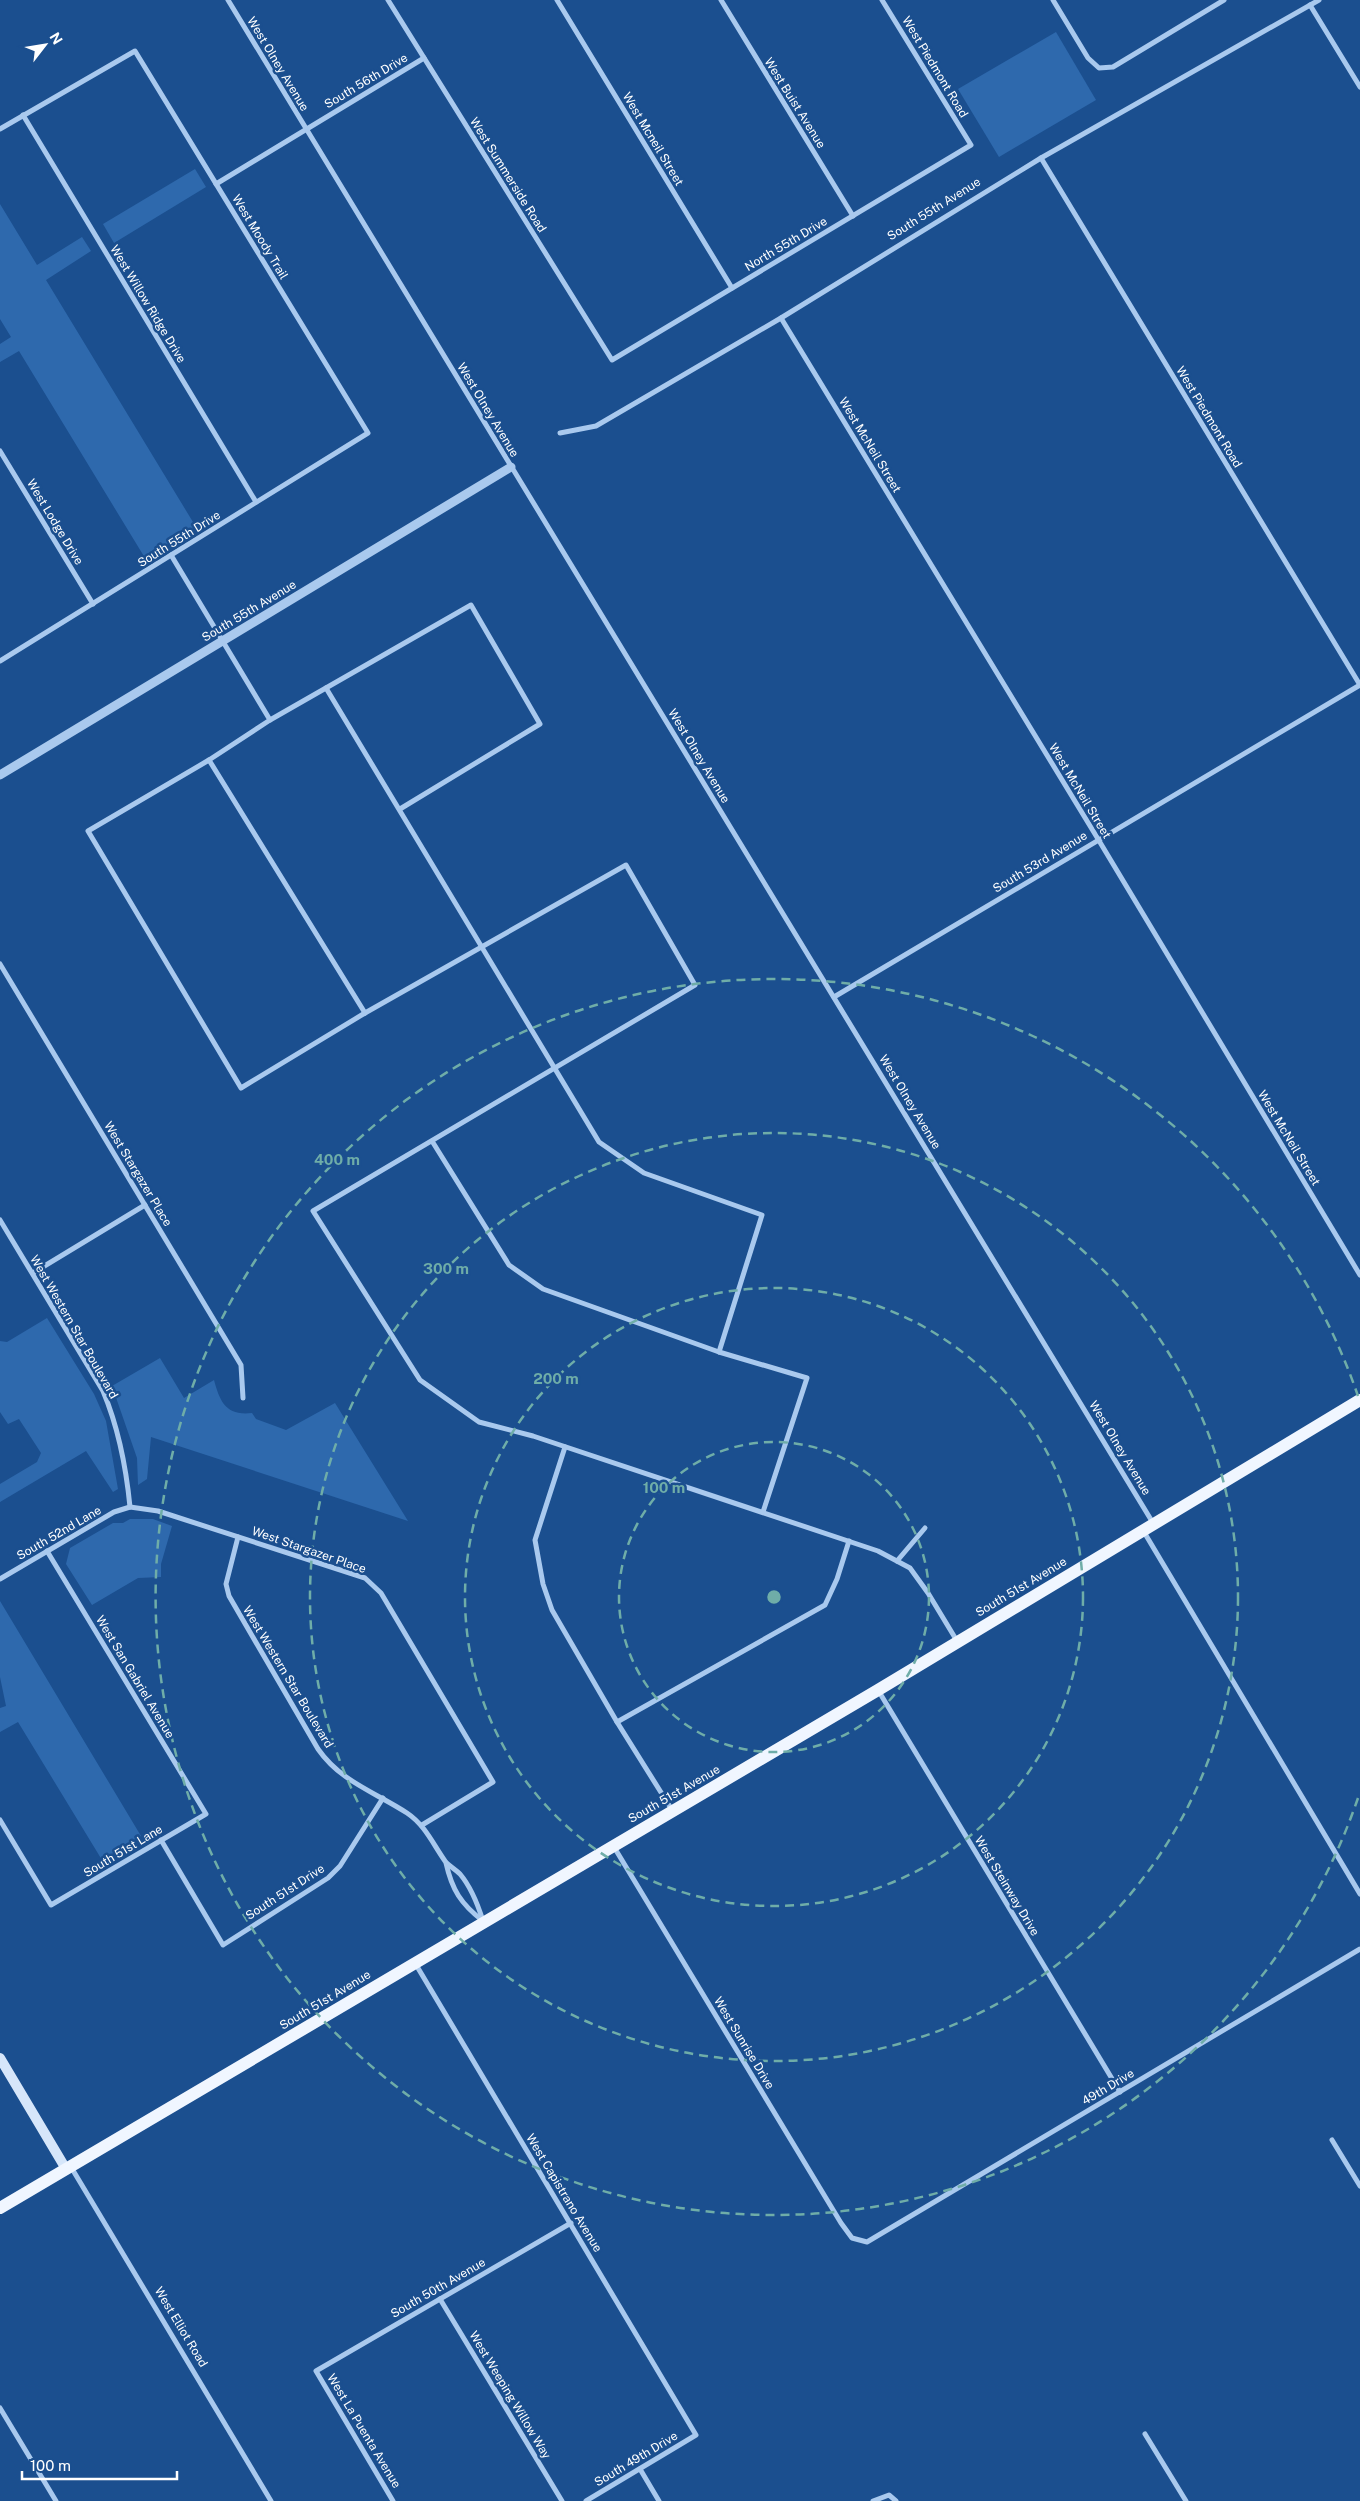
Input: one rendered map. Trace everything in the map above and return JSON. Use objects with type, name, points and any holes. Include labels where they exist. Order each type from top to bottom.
[{"type":"main road","name":"South 51st Avenue","points":[[0,2208],[878,1690],[1360,1400]]},
{"type":"main road","name":"West Elliot Road","points":[[0,2058],[68,2167]]},
{"type":"street","name":"West Olney Avenue","points":[[228,0],[834,997],[1148,1526],[1360,1894]]},
{"type":"street","name":"West Summerside Road","points":[[388,0],[612,360]]},
{"type":"street","name":"West Mcneil Street","points":[[557,0],[732,288]]},
{"type":"street","name":"West Buist Avenue","points":[[720,0],[853,216]]},
{"type":"street","name":"West Piedmont Road","points":[[882,0],[971,145]]},
{"type":"street","points":[[1053,0],[1088,58],[1099,68],[1113,67],[1222,0]]},
{"type":"street","name":"South 55th Avenue","points":[[560,432],[596,426],[781,318],[1040,158],[1319,0]]},
{"type":"street","points":[[1310,6],[1360,87]]},
{"type":"street","name":"West Moody Trail","points":[[23,116],[135,51],[368,433]]},
{"type":"street","name":"South 56th Drive","points":[[216,184],[424,58]]},
{"type":"street","points":[[0,129],[23,116]]},
{"type":"street","name":"West Willow Ridge Drive","points":[[23,116],[256,502]]},
{"type":"street","name":"North 55th Drive","points":[[612,360],[971,145]]},
{"type":"street","name":"West Piedmont Road","points":[[1040,158],[1360,685]]},
{"type":"street","name":"West McNeil Street","points":[[781,318],[1098,839],[1360,1276]]},
{"type":"street","name":"South 55th Drive","points":[[0,662],[368,433]]},
{"type":"street","name":"West Lodge Drive","points":[[0,451],[93,604]]},
{"type":"street","name":"South 55th Avenue","points":[[0,774],[223,642],[511,467]]},
{"type":"street","points":[[171,555],[270,720]]},
{"type":"street","points":[[400,809],[540,724],[471,605],[270,720],[209,760],[88,831],[241,1088],[365,1013],[626,865],[695,985],[313,1211],[420,1380],[479,1422],[565,1447],[878,1551],[910,1568],[958,1641]]},
{"type":"street","name":"South 53rd Avenue","points":[[834,997],[1360,685]]},
{"type":"street","points":[[326,688],[599,1142],[644,1173],[762,1215],[719,1352]]},
{"type":"street","points":[[209,760],[365,1013]]},
{"type":"street","name":"West Stargazer Place","points":[[0,964],[241,1365],[243,1398]]},
{"type":"street","points":[[432,1140],[509,1265],[543,1289],[719,1352],[807,1378],[764,1512]]},
{"type":"street","points":[[33,1273],[145,1205]]},
{"type":"street","name":"West Western Star Boulevard","points":[[0,1220],[103,1391],[122,1452],[130,1507]]},
{"type":"street","points":[[565,1447],[535,1540],[543,1584],[552,1610],[617,1722],[672,1811]]},
{"type":"street","name":"West Stargazer Place","points":[[130,1507],[158,1511],[365,1578],[381,1593],[492,1782],[422,1825]]},
{"type":"street","name":"South 52nd Lane","points":[[0,1579],[114,1512],[130,1507]]},
{"type":"street","points":[[897,1561],[924,1528]]},
{"type":"street","name":"West Western Star Boulevard","points":[[238,1537],[226,1584],[242,1618],[328,1763],[344,1777],[383,1798],[422,1825],[446,1862],[460,1874],[476,1899],[484,1922]]},
{"type":"street","points":[[617,1722],[825,1605],[837,1579],[849,1541]]},
{"type":"street","name":"West San Gabriel Avenue","points":[[47,1551],[206,1814]]},
{"type":"street","name":"West Steinway Drive","points":[[878,1690],[1120,2092]]},
{"type":"street","name":"South 51st Drive","points":[[161,1840],[223,1944],[328,1878],[340,1866],[383,1798]]},
{"type":"street","name":"South 51st Lane","points":[[0,1820],[51,1905],[206,1814]]},
{"type":"street","name":"West Sunrise Drive","points":[[613,1845],[841,2223],[852,2238],[866,2242]]},
{"type":"street","name":"West Western Star Boulevard","points":[[446,1862],[450,1879],[462,1902],[484,1922]]},
{"type":"street","name":"49th Drive","points":[[866,2242],[1360,1949]]},
{"type":"street","name":"West Capistrano Avenue","points":[[415,1962],[696,2435]]},
{"type":"street","points":[[1332,2140],[1360,2186]]},
{"type":"street","name":"West Elliot Road","points":[[68,2167],[271,2501]]},
{"type":"street","name":"South 50th Avenue","points":[[316,2371],[571,2223]]},
{"type":"street","name":"West Weeping Willow Way","points":[[440,2299],[562,2501]]},
{"type":"street","name":"West La Puenta Avenue","points":[[316,2371],[394,2501]]},
{"type":"street","points":[[0,2408],[56,2501]]},
{"type":"street","points":[[1146,2434],[1186,2501]]},
{"type":"street","name":"South 49th Drive","points":[[586,2501],[696,2435]]},
{"type":"street","points":[[640,2469],[659,2501]]},
{"type":"street","points":[[873,2501],[889,2495],[896,2501]]},
{"type":"shaded area","points":[[1056,32],[1096,100],[999,157],[958,89]]},
{"type":"shaded area","points":[[195,169],[206,187],[114,243],[103,224]]},
{"type":"shaded area","points":[[0,204],[37,265],[82,237],[91,251],[46,280],[196,527],[145,558],[19,351],[0,362],[0,344],[11,337],[0,319]]},
{"type":"shaded area","points":[[47,1318],[94,1394],[106,1421],[118,1489],[113,1492],[86,1451],[0,1502],[0,1484],[37,1462],[41,1453],[19,1419],[8,1424],[0,1412],[0,1341],[7,1342]]},
{"type":"shaded area","points":[[160,1358],[184,1398],[214,1380],[222,1401],[230,1410],[252,1413],[256,1419],[286,1430],[335,1403],[408,1521],[151,1437],[147,1479],[138,1485],[137,1458],[112,1386]]},
{"type":"shaded area","points":[[130,1519],[153,1519],[172,1526],[161,1564],[161,1577],[138,1578],[92,1605],[66,1564],[70,1548],[113,1523],[123,1523]]},
{"type":"shaded area","points":[[0,1601],[141,1836],[102,1860],[18,1722],[0,1732],[0,1708],[6,1706],[0,1677]]}]
